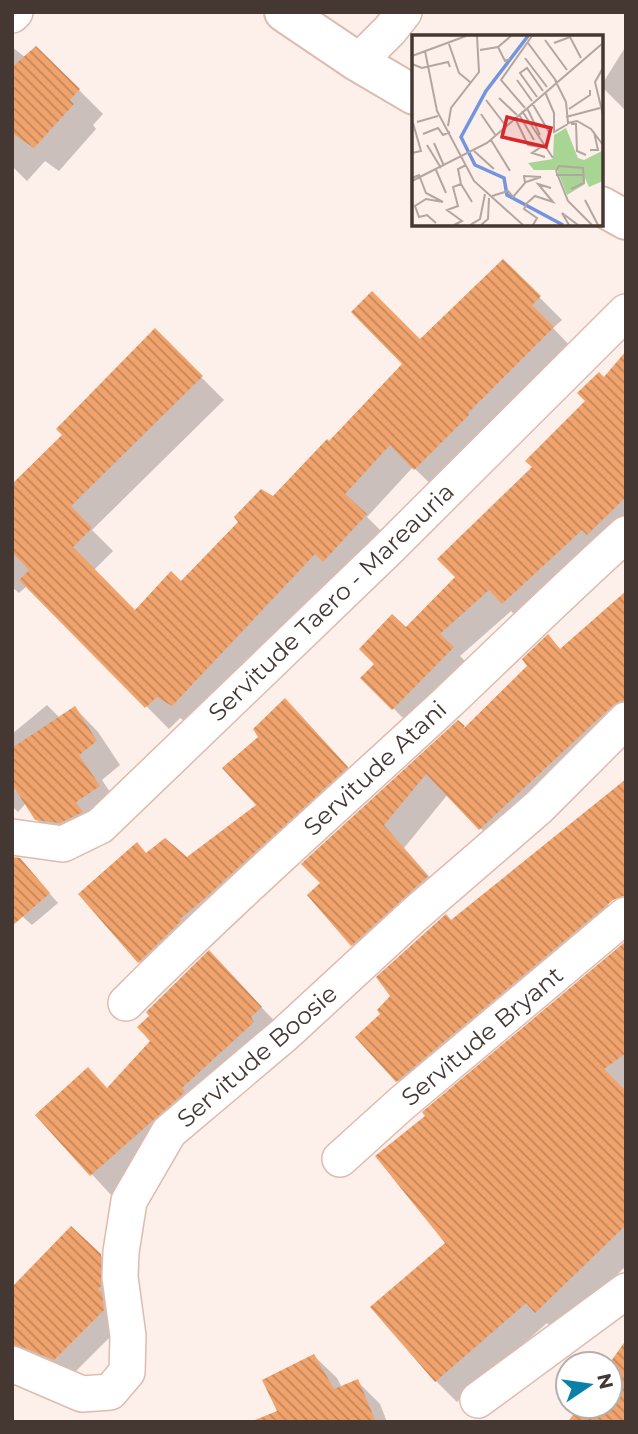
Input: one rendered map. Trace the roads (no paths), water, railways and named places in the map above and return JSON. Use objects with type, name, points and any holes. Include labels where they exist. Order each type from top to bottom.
[{"type":"main road","points":[[284,12],[358,62],[412,94]]},
{"type":"main road","points":[[603,207],[626,220]]},
{"type":"street","points":[[358,62],[404,12]]},
{"type":"street","name":"Servitude Taero - Mareauria","points":[[12,837],[63,844],[100,827],[387,550],[626,312]]},
{"type":"street","name":"Servitude Atani","points":[[126,1003],[186,943],[626,534]]},
{"type":"street","name":"Servitude Boosie","points":[[12,1364],[82,1394],[110,1392],[127,1372],[128,1336],[120,1277],[129,1201],[169,1132],[285,1034],[414,915],[539,807],[626,720]]},
{"type":"street","name":"Servitude Bryant","points":[[340,1159],[402,1103],[626,915]]},
{"type":"street","points":[[478,1400],[626,1291]]}]
